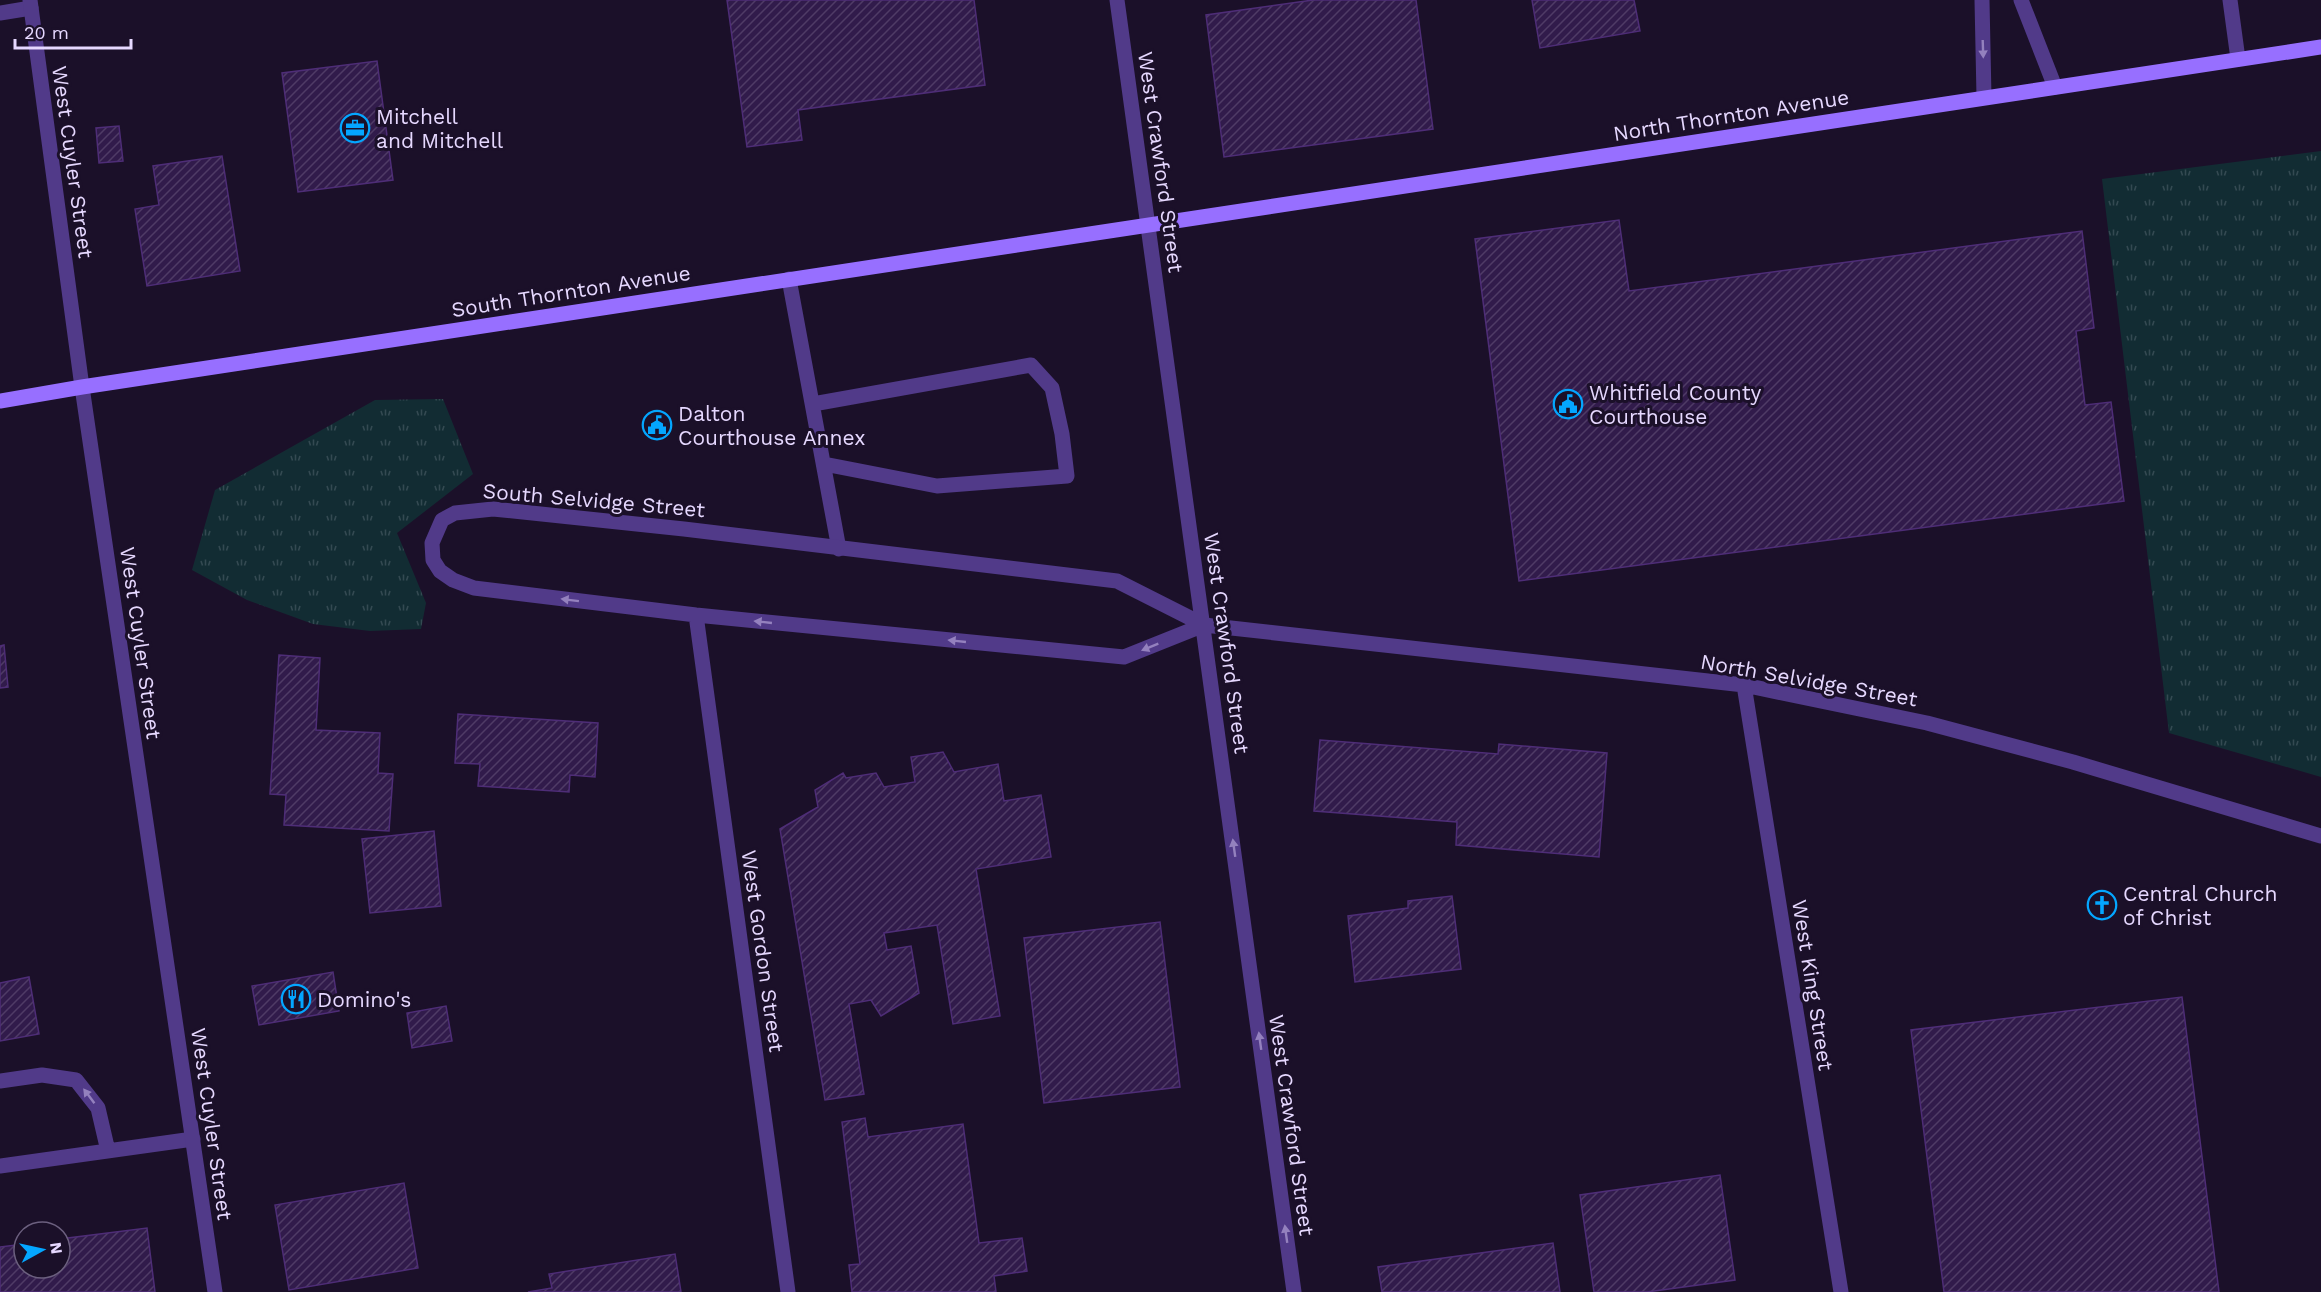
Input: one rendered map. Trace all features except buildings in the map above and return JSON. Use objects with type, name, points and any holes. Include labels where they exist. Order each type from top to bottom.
[{"type":"main road","name":"North Thornton Avenue","points":[[1148,224],[2321,47]]},
{"type":"main road","name":"South Thornton Avenue","points":[[0,401],[1148,224]]},
{"type":"street","name":"West Crawford Street","points":[[1117,0],[1294,1292]]},
{"type":"street","points":[[1982,0],[1984,98]]},
{"type":"street","points":[[2021,0],[2055,87]]},
{"type":"street","points":[[2230,0],[2238,59]]},
{"type":"street","points":[[0,13],[30,4]]},
{"type":"street","name":"West Cuyler Street","points":[[30,4],[82,387],[215,1292]]},
{"type":"street","points":[[789,279],[839,549]]},
{"type":"street","points":[[813,404],[1031,365],[1052,388],[1062,434],[1067,476],[937,486],[824,464]]},
{"type":"street","name":"South Selvidge Street","points":[[493,509],[684,529],[1117,581],[1204,625],[1124,657],[696,615],[474,588],[453,580],[440,571],[433,560],[432,543],[442,520],[455,513],[493,509]]},
{"type":"street","name":"West Gordon Street","points":[[696,615],[788,1292]]},
{"type":"street","name":"North Selvidge Street","points":[[1204,625],[1744,686],[1927,723],[2073,762],[2321,836]]},
{"type":"street","name":"West King Street","points":[[1744,686],[1841,1292]]},
{"type":"street","points":[[0,1081],[42,1075],[76,1080],[98,1108],[108,1151]]},
{"type":"street","points":[[0,1166],[193,1139]]},
{"type":"green space","points":[[2321,151],[2321,777],[2169,733],[2102,179]]},
{"type":"green space","points":[[443,399],[473,474],[397,533],[426,603],[421,629],[370,631],[313,624],[247,600],[192,570],[215,490],[375,400]]},
{"type":"place","name":"Mitchell and Mitchell","points":[[355,128]]},
{"type":"place","name":"Whitfield County Courthouse","points":[[1568,404]]},
{"type":"place","name":"Dalton Courthouse Annex","points":[[657,425]]},
{"type":"place","name":"Central Church of Christ","points":[[2102,905]]},
{"type":"place","name":"Domino's","points":[[296,999]]}]
